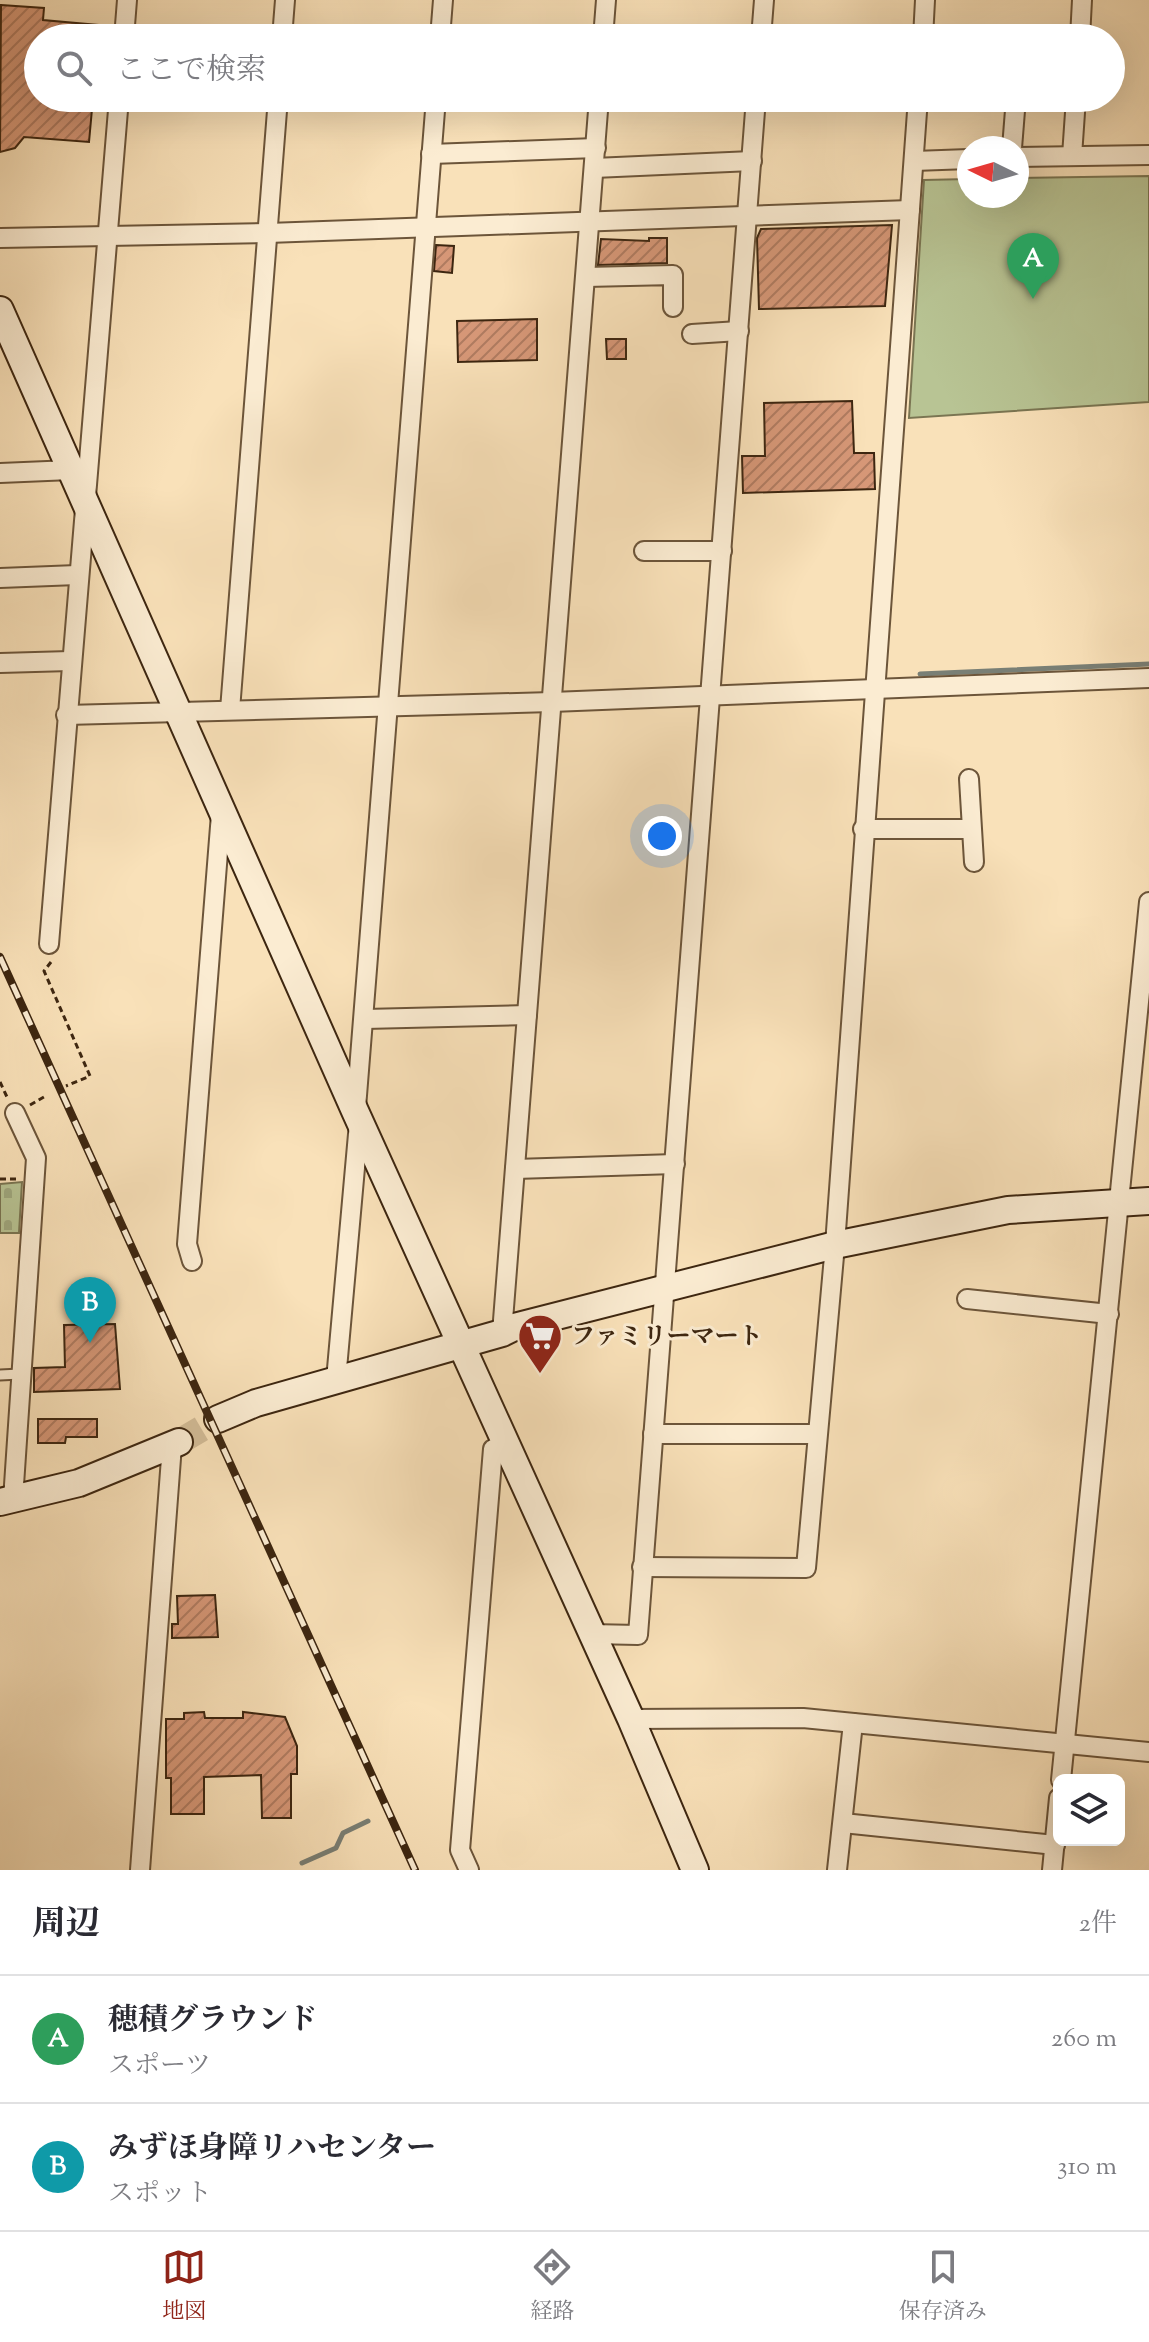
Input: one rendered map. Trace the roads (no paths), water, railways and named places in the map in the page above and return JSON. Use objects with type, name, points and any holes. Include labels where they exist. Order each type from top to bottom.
[{"type":"street","points":[[125,24],[127,0]]},
{"type":"street","points":[[283,24],[285,0]]},
{"type":"street","points":[[441,24],[443,0]]},
{"type":"street","points":[[604,24],[606,0]]},
{"type":"street","points":[[762,24],[764,0]]},
{"type":"street","points":[[924,24],[925,0]]},
{"type":"street","points":[[1081,24],[1082,0]]},
{"type":"street","points":[[49,944],[77,575],[118,112]]},
{"type":"street","points":[[230,710],[277,112]]},
{"type":"street","points":[[336,1380],[435,112]]},
{"type":"street","points":[[502,1333],[598,112]]},
{"type":"street","points":[[591,1634],[638,1635],[755,112]]},
{"type":"street","points":[[642,1567],[806,1568],[835,1245],[917,112]]},
{"type":"street","points":[[1013,136],[1015,112]]},
{"type":"street","points":[[1072,156],[1075,112]]},
{"type":"street","points":[[431,154],[596,148]]},
{"type":"street","points":[[1029,157],[1149,155]]},
{"type":"street","points":[[914,161],[957,159]]},
{"type":"street","points":[[594,168],[752,161]]},
{"type":"street","points":[[0,238],[268,233],[910,210]]},
{"type":"street","points":[[586,277],[673,275],[673,307]]},
{"type":"street","points":[[0,310],[221,811],[631,1719],[695,1870]]},
{"type":"street","points":[[692,334],[739,331]]},
{"type":"street","points":[[0,473],[71,470]]},
{"type":"street","points":[[644,551],[722,551]]},
{"type":"street","points":[[0,578],[77,575]]},
{"type":"street","points":[[0,663],[70,661]]},
{"type":"street","points":[[66,715],[552,702],[1149,678]]},
{"type":"street","points":[[969,779],[974,862]]},
{"type":"street","points":[[192,1261],[187,1244],[221,811]]},
{"type":"street","points":[[863,829],[971,829]]},
{"type":"street","points":[[1061,1774],[1149,902]]},
{"type":"street","points":[[365,1019],[527,1015]]},
{"type":"street","points":[[15,1113],[36,1158],[20,1374],[6,1501],[79,1483],[176,1444],[140,1870]]},
{"type":"street","points":[[515,1169],[675,1164]]},
{"type":"street","points":[[218,1419],[256,1403],[462,1345],[514,1327],[835,1245],[1008,1210],[1149,1201]]},
{"type":"street","points":[[967,1299],[1109,1314]]},
{"type":"street","points":[[653,1434],[817,1434]]},
{"type":"street","points":[[469,1870],[460,1850],[493,1449]]},
{"type":"street","points":[[631,1719],[803,1718],[1149,1752]]},
{"type":"street","points":[[837,1870],[853,1723]]},
{"type":"street","points":[[843,1823],[1053,1845]]},
{"type":"street","points":[[1052,1870],[1055,1846]]},
{"type":"lane","points":[[0,1375],[20,1374]]},
{"type":"waterway","points":[[920,674],[1149,664]]},
{"type":"waterway","points":[[302,1863],[336,1848],[343,1833],[368,1821]]},
{"type":"tunnel","points":[[179,1442],[218,1419]]},
{"type":"railway","points":[[0,957],[415,1870]]},
{"type":"place","name":"穂積グラウンド","points":[[1033,299]]},
{"type":"place","name":"みずほ身障リハセンター","points":[[90,1343]]},
{"type":"place","name":"ファミリーマート","points":[[540,1375]]}]
